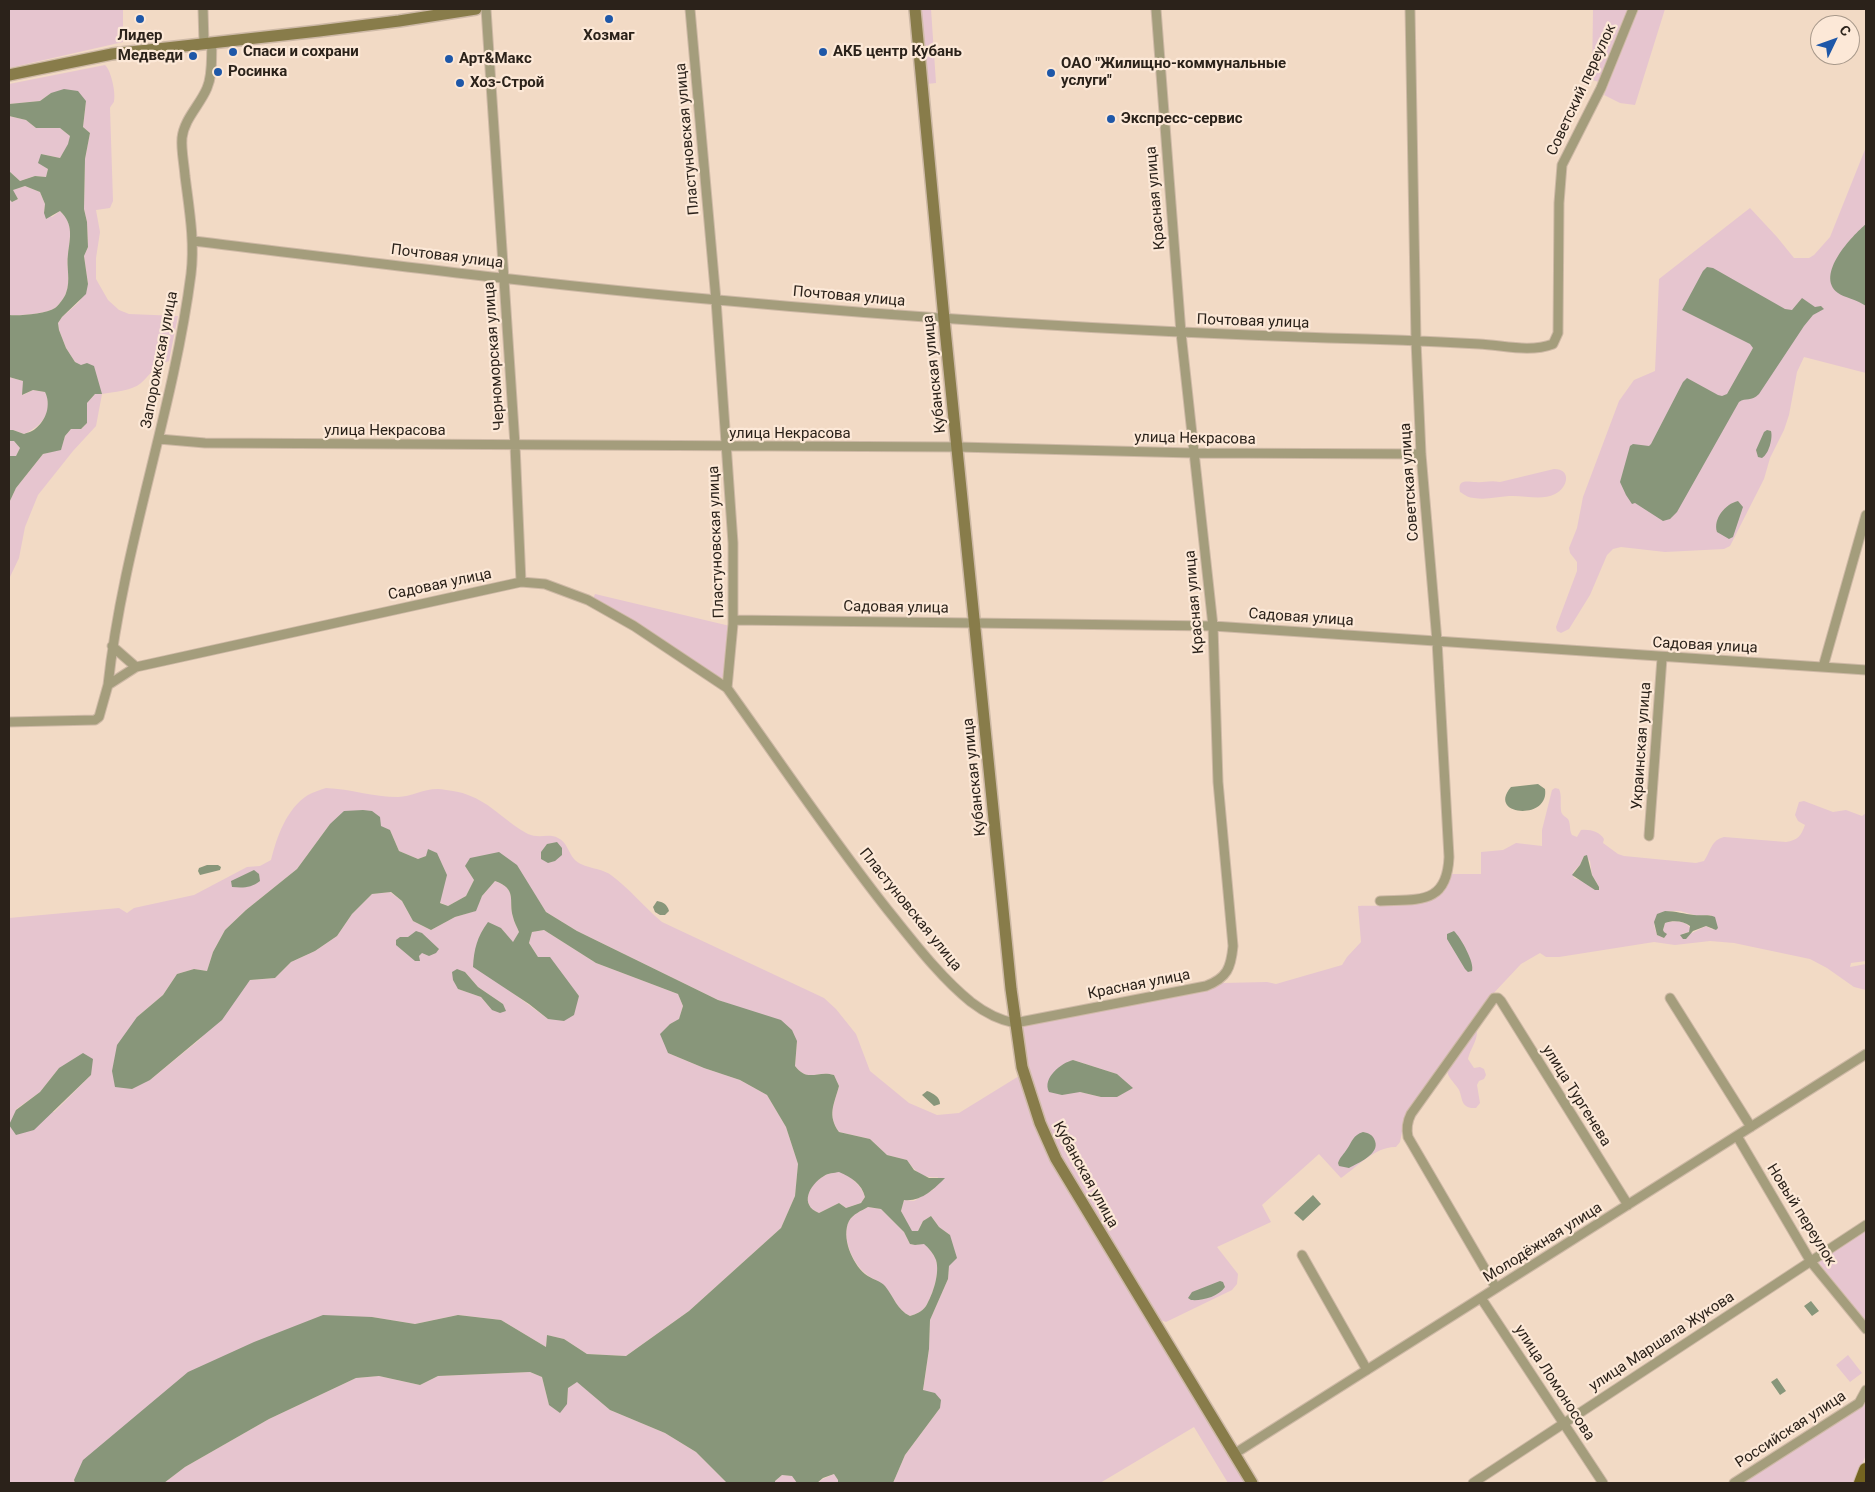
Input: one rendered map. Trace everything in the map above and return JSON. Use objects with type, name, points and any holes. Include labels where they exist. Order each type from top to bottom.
[{"type":"main road","points":[[1861,1483],[1866,1470]]},
{"type":"street","name":"Запорожская улица","points":[[108,685],[112,646],[133,542],[180,336],[191,273],[193,241],[182,136],[189,118],[211,78],[203,9]]},
{"type":"street","points":[[9,75],[112,54],[399,21],[476,9]]},
{"type":"street","name":"Черноморская улица","points":[[486,9],[503,278],[516,445],[521,582]]},
{"type":"street","name":"Пластуновская улица","points":[[690,9],[716,300],[733,543],[733,620],[727,688],[865,880],[934,965],[960,993],[980,1008],[1001,1020],[1015,1023]]},
{"type":"street","name":"Кубанская улица","points":[[915,9],[944,319],[1018,1052],[1040,1123],[1056,1159],[1252,1483]]},
{"type":"street","name":"Красная улица","points":[[1015,1023],[1206,986],[1220,979],[1228,970],[1233,946],[1218,782],[1212,626],[1181,333],[1156,9]]},
{"type":"street","name":"Советская улица","points":[[1380,900],[1416,899],[1434,894],[1441,889],[1447,875],[1450,844],[1437,641],[1421,454],[1416,341],[1410,9]]},
{"type":"street","name":"Советский переулок","points":[[1558,333],[1562,166],[1602,88],[1633,9]]},
{"type":"street","name":"Почтовая улица","points":[[193,241],[503,278],[716,300],[944,319],[1181,333],[1485,344],[1508,348],[1545,347],[1553,344],[1558,333]]},
{"type":"street","name":"улица Некрасова","points":[[158,439],[205,443],[958,448],[1193,453],[1421,454]]},
{"type":"street","points":[[1823,666],[1866,515]]},
{"type":"street","name":"Садовая улица","points":[[108,685],[136,667],[521,582],[545,584],[588,600],[634,626],[727,688]]},
{"type":"street","name":"Садовая улица","points":[[733,620],[1212,626],[1662,658],[1866,670]]},
{"type":"street","points":[[112,646],[136,667]]},
{"type":"street","name":"Украинская улица","points":[[1649,836],[1662,658]]},
{"type":"street","points":[[9,722],[95,720],[99,717],[108,685]]},
{"type":"street","name":"улица Тургенева","points":[[1496,1288],[1413,1145],[1407,1130],[1411,1114],[1494,998],[1498,998],[1501,1001],[1628,1205]]},
{"type":"street","points":[[1670,998],[1751,1127]]},
{"type":"street","name":"Молодёжная улица","points":[[1234,1454],[1866,1054]]},
{"type":"street","name":"Новый переулок","points":[[1737,1136],[1811,1262],[1866,1330]]},
{"type":"street","name":"улица Маршала Жукова","points":[[1473,1483],[1866,1225]]},
{"type":"street","points":[[1302,1255],[1367,1370]]},
{"type":"street","name":"улица Ломоносова","points":[[1481,1298],[1603,1483]]},
{"type":"street","name":"Российская улица","points":[[1734,1483],[1859,1403],[1864,1394]]},
{"type":"shaded area","points":[[9,9],[123,9],[123,42],[9,68]]},
{"type":"shaded area","points":[[921,9],[931,9],[936,83],[927,84]]},
{"type":"shaded area","points":[[1593,9],[1628,9],[1599,82],[1592,80]]},
{"type":"shaded area","points":[[1638,9],[1665,9],[1635,105],[1620,103],[1604,95]]},
{"type":"shaded area","points":[[105,65],[111,76],[114,93],[114,102],[110,108],[113,201],[110,208],[96,210],[100,232],[96,258],[96,279],[108,300],[119,310],[129,314],[178,316],[169,361],[156,368],[133,388],[102,394],[96,426],[73,451],[38,495],[25,527],[19,558],[9,579],[9,503],[16,488],[43,454],[61,449],[65,436],[71,429],[81,429],[87,423],[87,403],[95,394],[101,394],[66,348],[58,323],[79,302],[88,284],[84,256],[88,247],[87,222],[84,209],[85,159],[90,133],[83,127],[86,101],[51,93],[40,101],[9,104],[9,84]]},
{"type":"shaded area","points":[[64,89],[78,91],[86,101],[83,127],[90,133],[85,159],[84,209],[87,222],[88,247],[84,256],[88,284],[86,294],[58,323],[66,348],[75,362],[81,365],[87,363],[94,366],[102,394],[95,394],[87,403],[87,423],[81,429],[71,429],[65,436],[61,450],[43,454],[16,488],[9,503],[9,456],[16,456],[20,448],[14,441],[9,441],[9,430],[24,434],[34,430],[45,417],[48,402],[45,392],[33,390],[22,395],[23,381],[9,377],[9,315],[45,312],[55,308],[61,301],[65,295],[68,283],[70,231],[67,221],[60,211],[46,219],[44,213],[45,204],[40,192],[25,186],[13,190],[18,199],[12,202],[9,199],[9,171],[20,181],[35,176],[46,177],[48,169],[38,163],[41,154],[60,158],[70,136],[60,128],[36,128],[26,120],[9,116],[9,104],[40,101],[51,93]]},
{"type":"shaded area","points":[[9,116],[26,120],[36,128],[60,128],[70,136],[69,144],[60,158],[41,154],[48,169],[46,177],[35,176],[20,181],[9,171]]},
{"type":"shaded area","points":[[1866,147],[1866,373],[1804,357],[1797,372],[1789,415],[1784,430],[1770,458],[1764,479],[1730,546],[1724,549],[1665,552],[1621,547],[1613,549],[1607,555],[1590,595],[1569,629],[1561,633],[1557,631],[1556,627],[1577,571],[1577,562],[1570,553],[1569,548],[1577,528],[1583,497],[1619,401],[1634,380],[1655,371],[1659,279],[1750,208],[1794,258],[1809,258],[1814,255],[1830,237]]},
{"type":"shaded area","points":[[25,186],[40,192],[45,204],[44,213],[52,217],[60,211],[67,221],[70,231],[68,283],[64,297],[55,308],[39,313],[9,315],[9,199],[12,202],[18,199],[12,190]]},
{"type":"shaded area","points":[[1866,224],[1866,306],[1838,293],[1832,285],[1830,276],[1838,256]]},
{"type":"shaded area","points":[[1707,267],[1713,268],[1785,309],[1792,310],[1802,298],[1815,307],[1821,306],[1824,309],[1813,315],[1804,326],[1759,394],[1739,402],[1677,512],[1670,519],[1663,521],[1635,503],[1632,504],[1620,482],[1630,446],[1633,444],[1649,446],[1651,444],[1683,382],[1687,378],[1718,395],[1727,394],[1753,348],[1750,344],[1682,310]]},
{"type":"shaded area","points":[[9,377],[23,381],[23,395],[33,390],[45,392],[47,399],[48,406],[45,418],[36,427],[24,434],[9,430]]},
{"type":"shaded area","points":[[1767,430],[1771,431],[1770,446],[1762,458],[1758,457],[1756,450],[1764,432]]},
{"type":"shaded area","points":[[9,441],[14,441],[20,448],[16,456],[9,456]]},
{"type":"shaded area","points":[[1554,469],[1564,472],[1566,479],[1563,488],[1550,496],[1509,496],[1478,499],[1460,492],[1459,488],[1464,482],[1500,482]]},
{"type":"shaded area","points":[[1738,501],[1743,507],[1733,537],[1729,539],[1717,532],[1718,517],[1729,505]]},
{"type":"shaded area","points":[[595,594],[730,626],[726,675],[721,678],[593,599]]},
{"type":"shaded area","points":[[1538,784],[1545,789],[1544,799],[1538,806],[1530,810],[1520,811],[1512,809],[1506,804],[1505,797],[1511,787]]},
{"type":"shaded area","points":[[326,788],[398,797],[433,789],[457,792],[484,803],[528,834],[558,838],[567,847],[574,859],[587,866],[607,872],[662,922],[824,998],[836,1009],[856,1034],[870,1071],[909,1103],[937,1115],[959,1113],[1019,1076],[1030,1113],[1062,1182],[1246,1483],[1228,1483],[1194,1427],[1100,1483],[893,1483],[905,1455],[940,1408],[923,1391],[929,1349],[930,1320],[948,1279],[950,1235],[939,1227],[931,1216],[923,1221],[918,1231],[911,1231],[901,1211],[904,1200],[914,1201],[934,1189],[938,1177],[928,1177],[920,1174],[907,1160],[887,1155],[870,1139],[839,1132],[832,1115],[839,1086],[834,1075],[804,1074],[795,1066],[797,1041],[748,1011],[718,1000],[577,931],[546,912],[531,889],[465,866],[474,880],[466,896],[448,906],[439,902],[443,889],[426,856],[418,859],[399,851],[390,830],[330,824],[297,869],[246,910],[225,930],[213,952],[207,971],[194,969],[177,974],[163,995],[137,1017],[150,1080],[199,1040],[250,980],[275,978],[291,962],[315,951],[337,936],[352,914],[372,894],[390,892],[402,901],[413,921],[431,930],[455,917],[475,911],[482,896],[495,881],[502,884],[509,891],[513,917],[519,932],[513,943],[501,928],[502,985],[548,1019],[579,996],[564,978],[538,957],[529,943],[532,932],[544,930],[596,963],[678,994],[683,1006],[679,1020],[670,1024],[668,1053],[740,1080],[767,1095],[786,1127],[798,1164],[795,1196],[781,1228],[689,1311],[626,1356],[587,1354],[564,1339],[547,1335],[546,1347],[501,1320],[458,1315],[415,1324],[372,1317],[74,1480],[75,1483],[9,1483],[9,918],[119,908],[127,913],[134,908],[194,895],[247,867],[260,866],[271,860],[276,842],[288,816],[294,808],[308,795]],"holes":[[[400,937],[408,937],[422,952],[419,956]],[[465,972],[478,987],[503,1004],[492,1010],[481,997],[458,989]],[[59,1068],[91,1075],[54,1112],[15,1110],[40,1092]]]},
{"type":"shaded area","points":[[1555,788],[1559,789],[1561,812],[1569,821],[1572,835],[1577,837],[1581,830],[1600,834],[1604,839],[1603,843],[1624,856],[1696,863],[1704,861],[1714,843],[1724,837],[1786,842],[1796,839],[1805,825],[1798,821],[1795,815],[1799,802],[1804,801],[1833,812],[1846,810],[1862,816],[1866,813],[1866,961],[1851,963],[1850,967],[1866,964],[1866,990],[1854,987],[1827,968],[1810,959],[1734,943],[1710,941],[1675,945],[1654,942],[1559,957],[1546,957],[1540,953],[1521,964],[1491,996],[1405,1118],[1400,1142],[1396,1147],[1374,1153],[1341,1178],[1319,1154],[1262,1205],[1271,1222],[1217,1247],[1238,1274],[1237,1284],[1232,1290],[1166,1322],[1157,1319],[1075,1183],[1043,1118],[1025,1059],[1021,1028],[1025,1025],[1208,991],[1222,983],[1267,982],[1276,984],[1342,965],[1361,942],[1358,906],[1402,905],[1426,901],[1443,892],[1451,874],[1481,874],[1481,852],[1503,850],[1516,843],[1542,846],[1542,830],[1552,790]],"holes":[[[1584,856],[1590,861],[1592,875],[1599,887],[1574,878],[1573,872],[1580,865]],[[1665,911],[1680,911],[1698,916],[1711,915],[1713,930],[1706,926],[1690,934],[1682,934],[1689,932],[1691,929],[1689,926],[1683,922],[1672,921],[1665,923],[1663,930],[1664,938],[1657,935],[1654,925]],[[1073,1060],[1117,1074],[1132,1088],[1117,1097],[1101,1097],[1080,1092]]]},
{"type":"shaded area","points":[[344,811],[372,811],[380,817],[381,826],[390,830],[399,851],[418,859],[426,856],[428,849],[437,853],[447,875],[440,903],[448,906],[466,896],[474,880],[465,866],[470,858],[499,852],[517,865],[546,912],[577,931],[718,1000],[781,1020],[792,1030],[797,1041],[795,1066],[804,1074],[834,1075],[839,1086],[832,1115],[839,1132],[870,1139],[887,1155],[907,1160],[914,1170],[929,1178],[945,1178],[922,1197],[904,1200],[901,1211],[912,1231],[918,1231],[923,1221],[931,1216],[939,1227],[950,1235],[957,1258],[949,1266],[948,1279],[930,1320],[929,1349],[923,1390],[935,1393],[941,1400],[940,1408],[905,1455],[893,1483],[838,1483],[834,1474],[823,1478],[817,1483],[797,1483],[792,1476],[782,1475],[775,1483],[727,1483],[696,1452],[665,1433],[610,1410],[577,1382],[568,1388],[567,1404],[560,1413],[549,1405],[542,1377],[530,1372],[438,1376],[420,1385],[379,1376],[356,1378],[269,1419],[185,1467],[164,1483],[75,1483],[74,1480],[83,1460],[188,1372],[254,1342],[323,1315],[372,1317],[415,1324],[458,1315],[501,1320],[546,1347],[547,1335],[564,1339],[587,1354],[626,1356],[689,1311],[781,1228],[795,1196],[798,1164],[786,1127],[767,1095],[740,1080],[668,1053],[660,1034],[670,1024],[679,1019],[683,1006],[678,994],[596,963],[544,930],[532,932],[529,943],[538,957],[550,957],[579,996],[574,1015],[564,1021],[548,1019],[529,1004],[473,967],[477,943],[488,922],[501,928],[513,942],[519,932],[513,917],[511,896],[507,888],[495,881],[482,896],[476,911],[455,917],[431,930],[413,921],[402,901],[391,892],[372,894],[352,914],[337,936],[315,951],[291,962],[275,978],[250,980],[222,1020],[150,1080],[132,1089],[115,1087],[112,1071],[117,1045],[137,1017],[163,995],[177,974],[194,969],[207,971],[213,952],[225,930],[246,910],[297,869],[330,824]],"holes":[[[839,1172],[859,1185],[865,1197],[861,1203],[846,1208],[839,1203],[819,1213],[809,1205],[808,1195],[814,1184],[819,1180],[826,1175]],[[868,1207],[881,1209],[904,1232],[910,1244],[924,1244],[936,1260],[937,1271],[931,1296],[923,1310],[917,1314],[910,1316],[902,1310],[885,1286],[865,1274],[852,1257],[847,1242],[847,1227],[853,1216]]]},
{"type":"shaded area","points":[[557,842],[562,848],[562,855],[555,861],[548,863],[541,859],[541,852],[547,844]]},
{"type":"shaded area","points":[[1587,855],[1592,875],[1599,890],[1595,890],[1572,875],[1584,856]]},
{"type":"shaded area","points":[[207,865],[218,865],[221,867],[220,870],[200,875],[199,868]]},
{"type":"shaded area","points":[[254,870],[259,874],[260,881],[247,887],[232,887],[231,881]]},
{"type":"shaded area","points":[[657,901],[667,907],[669,911],[665,915],[655,912],[653,907]]},
{"type":"shaded area","points":[[1665,911],[1712,916],[1715,917],[1718,928],[1716,930],[1706,926],[1693,931],[1686,939],[1683,939],[1680,935],[1689,932],[1690,926],[1682,922],[1668,922],[1665,923],[1663,930],[1667,934],[1664,938],[1657,935],[1654,922],[1657,914]]},
{"type":"shaded area","points":[[416,931],[422,933],[439,949],[436,953],[429,956],[422,953],[419,956],[420,961],[415,961],[396,945],[396,940],[400,937],[408,937]]},
{"type":"shaded area","points":[[1454,931],[1467,951],[1472,971],[1468,972],[1465,969],[1447,939],[1447,934]]},
{"type":"shaded area","points":[[457,969],[465,972],[478,987],[503,1004],[506,1011],[500,1013],[492,1010],[481,997],[458,989],[453,980],[452,972]]},
{"type":"shaded area","points":[[1474,1031],[1477,1032],[1477,1036],[1468,1059],[1474,1068],[1480,1067],[1484,1069],[1486,1075],[1477,1085],[1480,1103],[1476,1108],[1470,1108],[1462,1101],[1459,1090],[1447,1070]]},
{"type":"shaded area","points":[[83,1053],[93,1059],[91,1075],[34,1130],[16,1135],[9,1125],[16,1110],[40,1092],[59,1068]]},
{"type":"shaded area","points":[[1073,1060],[1117,1074],[1133,1088],[1117,1097],[1101,1097],[1080,1092],[1062,1095],[1049,1092],[1048,1082],[1050,1077],[1063,1064]]},
{"type":"shaded area","points":[[927,1091],[937,1097],[940,1104],[934,1106],[922,1095]]},
{"type":"shaded area","points":[[1363,1132],[1373,1137],[1376,1146],[1374,1150],[1367,1158],[1349,1168],[1339,1166],[1340,1159],[1353,1139]]},
{"type":"shaded area","points":[[839,1171],[855,1181],[865,1197],[861,1203],[846,1208],[839,1203],[819,1213],[809,1205],[808,1194],[814,1184],[824,1176]]},
{"type":"shaded area","points":[[1313,1195],[1321,1204],[1303,1221],[1294,1213]]},
{"type":"shaded area","points":[[868,1207],[881,1209],[904,1232],[910,1244],[924,1243],[936,1260],[937,1271],[931,1296],[923,1310],[917,1314],[910,1316],[902,1310],[883,1285],[866,1274],[852,1257],[847,1242],[847,1227],[853,1216]]},
{"type":"shaded area","points":[[1866,1230],[1866,1321],[1818,1262]]},
{"type":"shaded area","points":[[1220,1281],[1223,1282],[1225,1287],[1214,1296],[1200,1300],[1188,1298],[1192,1292]]},
{"type":"shaded area","points":[[1811,1301],[1819,1311],[1812,1316],[1804,1306]]},
{"type":"shaded area","points":[[1848,1355],[1862,1373],[1850,1382],[1836,1365]]},
{"type":"shaded area","points":[[530,1372],[542,1377],[549,1405],[567,1404],[568,1388],[577,1381],[610,1410],[665,1433],[696,1452],[727,1483],[164,1483],[185,1467],[269,1419],[356,1378],[379,1376],[420,1385],[438,1376]]},
{"type":"shaded area","points":[[1777,1378],[1786,1391],[1780,1395],[1771,1382]]},
{"type":"shaded area","points":[[1866,1401],[1866,1455],[1854,1483],[1742,1483],[1862,1406]]},
{"type":"shaded area","points":[[834,1474],[838,1483],[817,1483],[823,1479]]},
{"type":"shaded area","points":[[782,1475],[792,1476],[797,1483],[775,1483]]},
{"type":"place","name":"Лидер","points":[[140,19]]},
{"type":"place","name":"Хозмаг","points":[[609,19]]},
{"type":"place","name":"Спаси и сохрани","points":[[233,52]]},
{"type":"place","name":"АКБ центр Кубань","points":[[823,52]]},
{"type":"place","name":"Медведи","points":[[193,56]]},
{"type":"place","name":"Арт&Макс","points":[[449,59]]},
{"type":"place","name":"Росинка","points":[[218,72]]},
{"type":"place","name":"ОАО \"Жилищно-коммунальные услуги\"","points":[[1051,73]]},
{"type":"place","name":"Хоз-Строй","points":[[460,83]]},
{"type":"place","name":"Экспресс-сервис","points":[[1111,119]]}]
